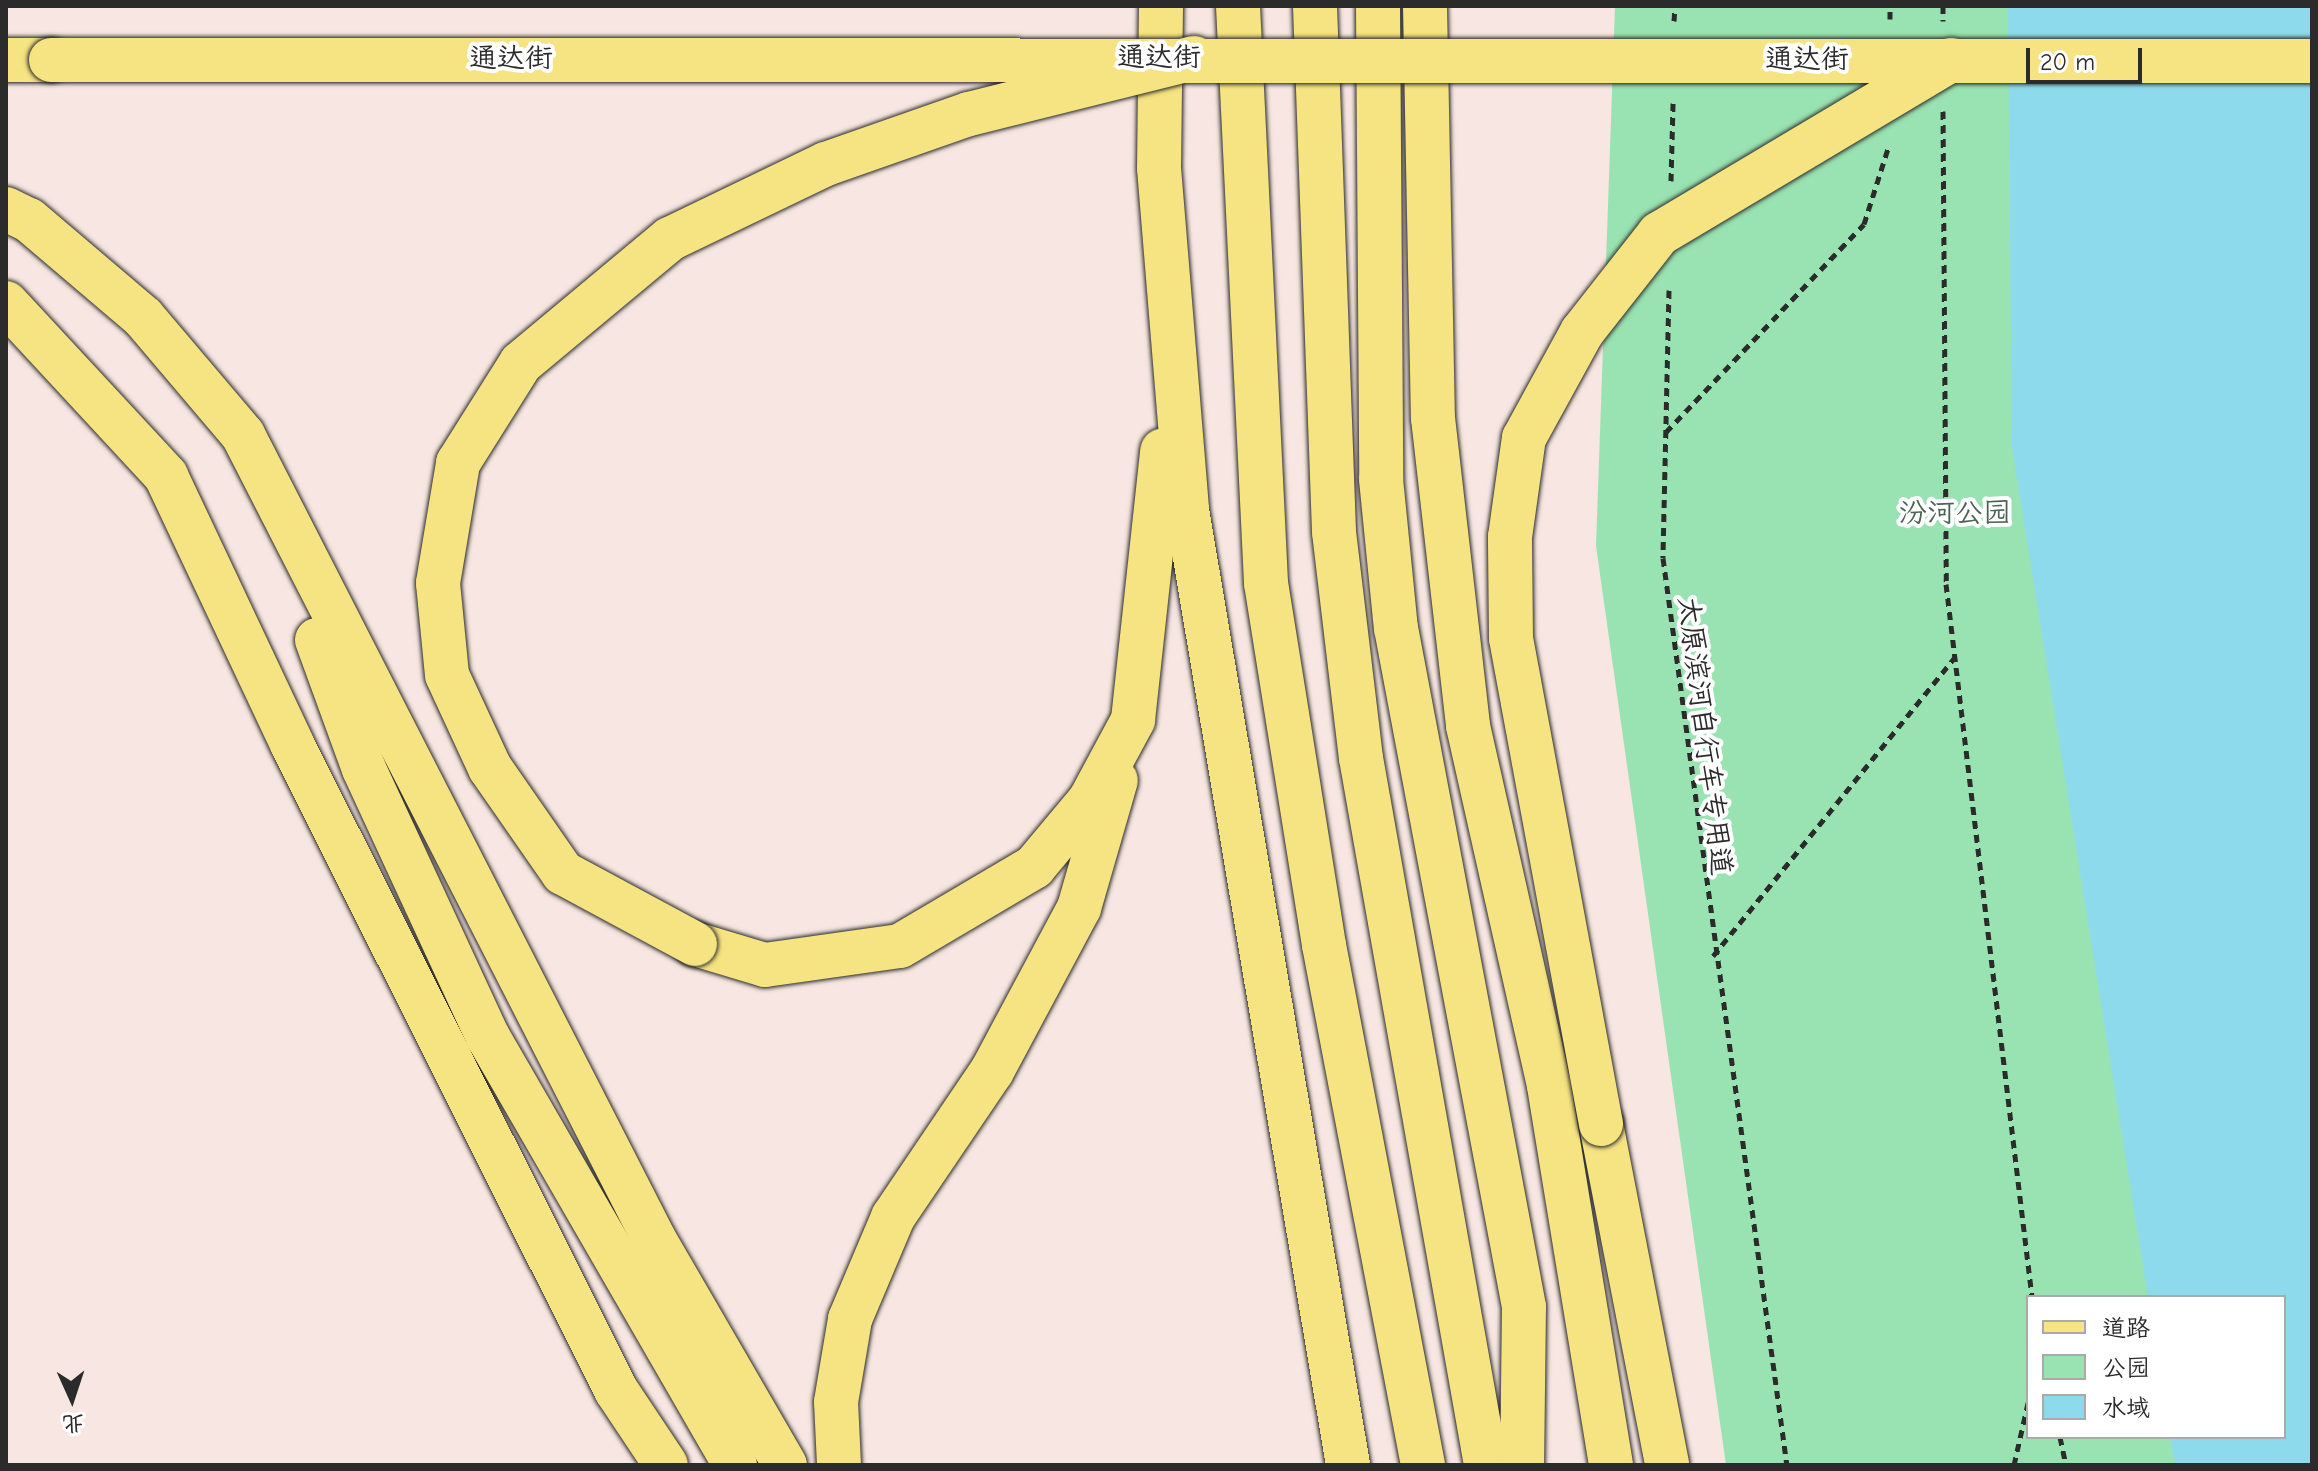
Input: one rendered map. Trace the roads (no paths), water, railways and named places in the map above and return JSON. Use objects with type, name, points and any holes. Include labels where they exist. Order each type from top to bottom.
[{"type":"main road","points":[[1161,6],[1159,168],[1187,510],[1348,1465]]},
{"type":"main road","points":[[1238,6],[1266,583],[1324,945],[1423,1465]]},
{"type":"main road","points":[[1315,6],[1334,532],[1357,728],[1486,1465]]},
{"type":"main road","points":[[1378,6],[1381,479],[1396,628],[1524,1307],[1522,1465]]},
{"type":"main road","points":[[1425,6],[1433,418],[1468,726],[1549,1086],[1611,1465]]},
{"type":"main road","points":[[1133,720],[1090,800],[1034,867],[900,946],[765,965],[695,944],[563,873],[490,768],[447,675],[438,583],[458,463],[521,363],[670,239],[826,164],[969,114],[1194,58]]},
{"type":"main road","name":"通达街","points":[[6,60],[1194,58],[1946,66],[2312,61]]},
{"type":"main road","points":[[1667,1465],[1511,638],[1510,537],[1524,438],[1582,332],[1659,234],[1946,66]]},
{"type":"main road","points":[[6,209],[29,220],[143,317],[243,435],[625,1182],[785,1465]]},
{"type":"main road","points":[[6,303],[166,476],[292,744],[609,1376],[666,1465]]},
{"type":"main road","points":[[839,1465],[836,1402],[850,1319],[893,1217],[992,1071],[1079,908],[1133,720],[1174,345]]},
{"type":"main road","points":[[243,435],[364,769],[488,1037],[735,1465]]},
{"type":"water","points":[[2008,6],[2312,6],[2312,1465],[2175,1465],[2170,1439],[2286,1439],[2286,1295],[2148,1295],[2012,447]]},
{"type":"park label","name":"汾河公园","points":[[1955,513]]}]
